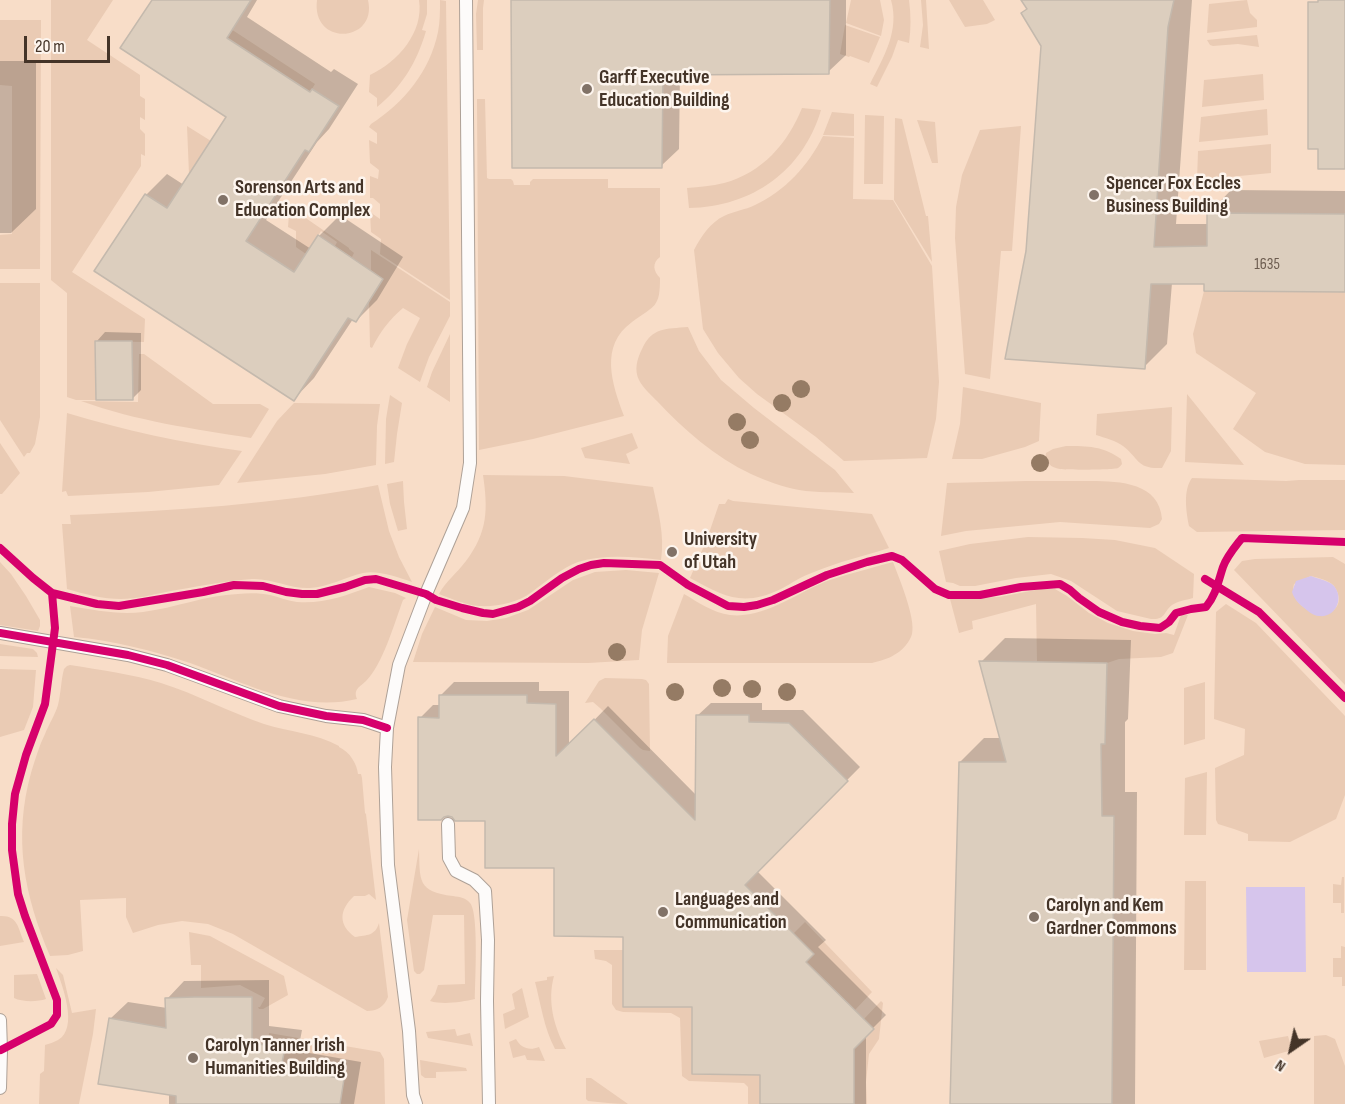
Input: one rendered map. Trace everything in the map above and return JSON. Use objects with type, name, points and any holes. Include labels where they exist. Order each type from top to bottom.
[{"type":"lane","points":[[416,1104],[413,1095],[409,1031],[388,865],[385,767],[387,728],[399,665],[426,594],[464,508],[470,463],[466,0]]},
{"type":"lane","points":[[0,633],[128,655],[167,665],[279,706],[326,716],[363,720],[387,728]]},
{"type":"lane","points":[[448,824],[449,858],[456,871],[474,880],[486,891],[489,1104]]},
{"type":"lane","points":[[0,1020],[0,1088]]},
{"type":"shaded area","name":"University of Utah","points":[[0,0],[1345,0],[1345,1104],[0,1104]]},
{"type":"shaded area","points":[[51,0],[113,0],[87,40],[140,75],[140,96],[145,99],[145,120],[140,117],[140,129],[145,134],[145,156],[141,154],[141,166],[72,272],[145,319],[144,342],[95,341],[96,400],[76,400],[67,397],[67,293],[51,280]]},
{"type":"shaded area","points":[[317,0],[368,0],[368,14],[363,25],[355,31],[344,34],[333,32],[324,26],[318,15]]},
{"type":"shaded area","points":[[419,0],[427,0],[427,14],[422,30],[426,31],[422,42],[408,73],[377,107],[377,98],[369,92],[370,75],[390,62],[407,45],[417,23]]},
{"type":"shaded area","points":[[440,0],[446,1],[450,300],[380,254],[381,239],[371,232],[370,212],[380,219],[380,204],[370,198],[370,176],[378,179],[379,170],[370,163],[369,140],[377,144],[377,133],[369,127],[405,96],[422,73],[438,32]]},
{"type":"shaded area","points":[[478,0],[484,0],[483,50],[477,50]]},
{"type":"shaded area","points":[[851,0],[880,0],[884,20],[881,36],[846,23]]},
{"type":"shaded area","points":[[891,0],[909,0],[909,43],[898,40],[877,87],[870,84],[885,54],[892,33]]},
{"type":"shaded area","points":[[921,0],[926,0],[929,49],[920,47],[923,25]]},
{"type":"shaded area","points":[[949,0],[983,0],[995,20],[987,24],[965,27]]},
{"type":"shaded area","points":[[1247,0],[1250,13],[1257,20],[1257,27],[1207,33],[1209,4]]},
{"type":"shaded area","points":[[211,16],[315,84],[310,92],[206,24]]},
{"type":"shaded area","points":[[0,20],[41,20],[40,269],[0,269],[0,235],[12,234],[12,86],[0,85]]},
{"type":"shaded area","points":[[845,25],[880,37],[869,63],[840,54]]},
{"type":"shaded area","points":[[1257,35],[1259,47],[1238,44],[1213,46],[1207,40]]},
{"type":"shaded area","points":[[1263,74],[1264,100],[1202,107],[1204,80]]},
{"type":"shaded area","points":[[477,99],[485,99],[487,178],[489,179],[511,179],[514,185],[530,185],[533,179],[608,179],[608,188],[660,188],[660,257],[654,267],[660,278],[659,295],[651,309],[622,332],[615,342],[612,354],[613,379],[624,416],[479,450]]},
{"type":"shaded area","points":[[802,108],[821,110],[813,132],[802,151],[788,168],[754,193],[734,201],[689,208],[687,188],[724,183],[762,164],[789,133]]},
{"type":"shaded area","points":[[1267,109],[1268,135],[1199,142],[1201,117]]},
{"type":"shaded area","points":[[832,112],[854,114],[854,136],[823,135]]},
{"type":"shaded area","points":[[865,115],[884,116],[883,184],[864,184]]},
{"type":"shaded area","points":[[895,118],[902,119],[926,216],[928,216],[932,262],[894,200]]},
{"type":"shaded area","points":[[917,120],[935,122],[938,163],[932,163]]},
{"type":"shaded area","points":[[187,126],[211,141],[189,174]]},
{"type":"shaded area","points":[[1021,126],[1012,251],[1001,251],[990,379],[965,374],[955,238],[956,207],[962,175],[980,130]]},
{"type":"shaded area","points":[[823,136],[854,138],[853,199],[893,200],[932,266],[939,382],[936,419],[927,458],[844,461],[739,378],[718,353],[703,329],[694,250],[700,240],[719,219],[755,205],[786,185],[803,167]]},
{"type":"shaded area","points":[[1271,144],[1271,173],[1197,180],[1198,151]]},
{"type":"shaded area","points":[[297,212],[349,248],[354,253],[352,257],[335,246],[337,242],[321,231],[306,254],[296,247],[296,231],[288,227],[289,214],[296,219]]},
{"type":"shaded area","points":[[371,250],[450,302],[450,316],[429,357],[420,382],[398,368],[420,318],[403,308],[385,326],[372,348],[370,347],[369,301],[383,279],[371,270]]},
{"type":"shaded area","points":[[0,283],[40,283],[40,417],[35,444],[30,453],[24,457],[0,420]]},
{"type":"shaded area","points":[[1204,291],[1345,292],[1345,465],[1305,464],[1265,452],[1233,429],[1256,393],[1196,353],[1193,334]]},
{"type":"shaded area","points":[[688,327],[699,351],[721,380],[835,470],[854,493],[799,490],[757,477],[713,451],[667,412],[641,383],[636,368],[640,353],[655,333],[660,330]]},
{"type":"shaded area","points":[[450,334],[450,402],[427,387]]},
{"type":"shaded area","points":[[139,354],[144,354],[213,404],[260,404],[269,409],[251,438],[144,419],[81,401],[138,402]]},
{"type":"shaded area","points":[[963,387],[1041,403],[1039,441],[982,459],[952,459],[960,424]]},
{"type":"shaded area","points":[[1187,394],[1244,465],[1185,462]]},
{"type":"shaded area","points":[[390,395],[402,403],[394,462],[385,464],[386,419]]},
{"type":"shaded area","points":[[294,403],[380,404],[376,465],[325,474],[237,483],[277,421]]},
{"type":"shaded area","points":[[1172,407],[1171,451],[1162,468],[1143,465],[1120,444],[1096,435],[1097,414]]},
{"type":"shaded area","points":[[67,413],[153,435],[242,451],[219,485],[148,492],[68,496],[66,491],[62,492]]},
{"type":"shaded area","points":[[632,433],[638,448],[626,454],[630,464],[585,458],[581,448]]},
{"type":"shaded area","points":[[0,443],[20,473],[2,494],[0,494]]},
{"type":"shaded area","points":[[1066,446],[1101,449],[1121,459],[1122,464],[1119,468],[1114,469],[1090,470],[1060,469],[1050,465],[1045,459],[1046,453]]},
{"type":"shaded area","points":[[483,475],[564,476],[653,487],[662,532],[661,560],[630,557],[588,559],[560,571],[526,596],[500,605],[474,605],[439,594],[466,561],[479,540],[486,510]]},
{"type":"shaded area","points":[[1192,478],[1345,480],[1345,530],[1197,532],[1189,526],[1186,507],[1187,488]]},
{"type":"shaded area","points":[[403,481],[407,529],[398,531],[387,484]]},
{"type":"shaded area","points":[[1104,481],[1130,485],[1152,496],[1159,506],[1162,519],[1159,524],[1150,528],[1060,522],[966,531],[941,536],[947,483]]},
{"type":"shaded area","points":[[378,485],[389,531],[412,582],[388,574],[369,572],[310,588],[252,579],[121,599],[100,597],[67,589],[62,524],[71,524],[70,515],[225,506]]},
{"type":"shaded area","points":[[728,499],[872,514],[889,548],[823,568],[781,589],[756,598],[724,595],[690,578],[719,504],[725,504]]},
{"type":"shaded area","points":[[1028,537],[1115,540],[1155,548],[1194,574],[1193,598],[1174,604],[1162,617],[1151,619],[1117,611],[1071,581],[1051,574],[975,586],[960,586],[946,582],[939,551],[970,544]]},
{"type":"shaded area","points":[[1333,557],[1345,564],[1345,685],[1234,570],[1242,561]],"holes":[[[1311,576],[1332,584],[1339,597],[1337,606],[1326,615],[1320,616],[1310,611],[1300,604],[1294,595],[1294,584]]]},
{"type":"shaded area","points":[[0,562],[11,574],[40,620],[38,631],[0,625]]},
{"type":"shaded area","points":[[893,562],[906,598],[913,627],[908,643],[889,658],[872,663],[667,663],[668,636],[684,594],[718,612],[743,615],[769,609],[830,580]]},
{"type":"shaded area","points":[[626,570],[659,573],[642,630],[639,660],[588,663],[413,662],[422,634],[435,607],[466,620],[487,621],[506,618],[528,610],[573,580],[595,572]]},
{"type":"shaded area","points":[[1311,576],[1331,583],[1337,590],[1337,606],[1330,614],[1319,616],[1310,613],[1296,600],[1292,592],[1296,581]]},
{"type":"shaded area","points":[[369,587],[406,598],[403,600],[388,643],[377,665],[357,690],[357,699],[335,702],[293,699],[162,654],[118,643],[74,637],[70,606],[106,612],[134,613],[214,597],[250,593],[297,602],[316,602]]},
{"type":"shaded area","points":[[1041,589],[1055,589],[1089,613],[1108,623],[1133,631],[1174,635],[1181,615],[1188,615],[1173,653],[1161,657],[1119,659],[1107,663],[1037,662],[1036,604],[972,621],[973,629],[959,633],[950,599],[999,597]]},
{"type":"shaded area","points":[[1226,604],[1256,623],[1345,716],[1345,795],[1336,819],[1290,842],[1248,841],[1248,834],[1218,824],[1216,820],[1215,768],[1244,755],[1245,729],[1214,719],[1216,612]]},
{"type":"shaded area","points":[[0,644],[33,649],[38,657],[0,656]]},
{"type":"shaded area","points":[[70,665],[161,683],[264,724],[312,735],[339,746],[350,755],[362,778],[376,900],[369,894],[354,896],[345,907],[342,917],[349,932],[355,937],[373,933],[379,923],[388,997],[382,1006],[367,1011],[233,934],[208,924],[182,921],[158,925],[133,933],[126,917],[126,898],[80,900],[83,951],[50,956],[28,888],[22,843],[23,820],[31,773],[58,705],[64,669]]},
{"type":"shaded area","points":[[0,669],[36,670],[33,707],[24,730],[0,737]]},
{"type":"shaded area","points":[[605,678],[642,679],[649,684],[650,751],[640,748],[593,702],[585,703],[599,681]]},
{"type":"shaded area","points":[[1205,682],[1205,739],[1184,745],[1184,688]]},
{"type":"shaded area","points":[[1207,772],[1206,835],[1184,835],[1185,778]]},
{"type":"shaded area","points":[[419,849],[421,876],[427,888],[441,894],[465,899],[473,909],[476,933],[475,999],[447,1003],[430,1001],[438,985],[465,984],[464,915],[433,915],[424,970],[420,974],[414,971],[407,920]]},
{"type":"shaded area","points":[[1342,877],[1344,877],[1344,913],[1341,913],[1341,903],[1333,903],[1333,884],[1341,885]]},
{"type":"shaded area","points":[[1185,881],[1206,881],[1206,970],[1184,970]]},
{"type":"shaded area","points":[[1246,887],[1305,887],[1306,972],[1247,972]]},
{"type":"shaded area","points":[[0,916],[14,920],[24,942],[0,946]]},
{"type":"shaded area","points":[[805,922],[872,992],[855,1010],[806,962],[793,934]]},
{"type":"shaded area","points":[[189,932],[210,936],[284,976],[288,995],[259,1009],[258,1007],[265,998],[240,985],[201,988],[201,965],[191,965]]},
{"type":"shaded area","points":[[1341,946],[1345,947],[1345,986],[1342,986],[1342,977],[1333,977],[1333,958],[1341,958]]},
{"type":"shaded area","points":[[594,950],[623,950],[623,1007],[698,1007],[692,1019],[692,1074],[767,1075],[760,1104],[748,1104],[748,1087],[744,1083],[689,1081],[682,1076],[680,1018],[671,1013],[616,1010],[612,1004],[612,965],[595,959]]},
{"type":"shaded area","points":[[56,968],[63,975],[72,1013],[96,1009],[79,1104],[39,1104],[40,1074],[44,1071],[45,1045],[58,1040],[64,1034],[67,1026],[67,1006]]},
{"type":"shaded area","points":[[37,974],[46,999],[30,1001],[14,998],[14,975]]},
{"type":"shaded area","points":[[554,976],[551,995],[553,1014],[566,1049],[555,1049],[551,1041],[535,982]]},
{"type":"shaded area","points":[[522,988],[529,1017],[505,1029],[503,1014],[515,1009],[512,994]]},
{"type":"shaded area","points":[[881,1001],[883,1003],[879,1039],[869,1054],[866,1082],[867,1104],[854,1104],[854,1049],[864,1019]]},
{"type":"shaded area","points":[[455,1029],[457,1036],[470,1033],[473,1046],[428,1038],[426,1032]]},
{"type":"shaded area","points":[[269,1033],[380,1052],[384,1059],[385,1104],[340,1104],[281,1068],[285,1048],[268,1045]]},
{"type":"shaded area","points":[[1326,1035],[1335,1039],[1345,1066],[1345,1104],[1314,1104],[1314,1036]]},
{"type":"shaded area","points":[[1288,1036],[1292,1050],[1264,1058],[1259,1041]]},
{"type":"shaded area","points":[[516,1039],[526,1048],[539,1047],[545,1061],[527,1060],[525,1055],[513,1058],[509,1042]]},
{"type":"shaded area","points":[[420,1060],[466,1068],[467,1071],[436,1072],[436,1078],[425,1078],[421,1075]]},
{"type":"shaded area","points":[[586,1078],[591,1078],[628,1104],[588,1101],[586,1099]]},
{"type":"building","name":"Sorenson Arts and Education Complex","points":[[152,0],[251,0],[227,38],[310,92],[312,89],[339,106],[309,152],[305,150],[246,241],[294,272],[318,235],[383,279],[356,322],[348,318],[294,401],[94,271],[145,194],[167,208],[226,117],[120,48]]},
{"type":"building","name":"Garff Executive Education Building","points":[[511,0],[830,0],[829,74],[663,75],[662,168],[512,168]]},
{"type":"building","name":"Spencer Fox Eccles Business Building","points":[[1021,0],[1174,0],[1168,27],[1154,247],[1207,246],[1207,213],[1345,214],[1345,292],[1204,291],[1204,284],[1151,284],[1145,369],[1005,359],[1026,251],[1041,46],[1021,13],[1027,9]]},
{"type":"building","points":[[1318,0],[1345,0],[1345,169],[1318,169],[1318,149],[1308,149],[1308,2],[1318,2]]},
{"type":"building","points":[[95,341],[132,341],[133,400],[96,400]]},
{"type":"building","name":"Carolyn and Kem Gardner Commons","points":[[979,661],[1107,663],[1105,744],[1101,744],[1102,816],[1114,816],[1112,1104],[950,1104],[959,762],[1006,762]]},
{"type":"building","name":"Languages and Communication","points":[[439,695],[527,695],[527,703],[556,704],[556,756],[594,719],[695,820],[696,715],[749,715],[749,722],[789,723],[848,781],[745,885],[814,954],[806,962],[874,1029],[854,1049],[854,1104],[760,1104],[760,1075],[692,1074],[692,1007],[623,1007],[623,937],[554,936],[554,868],[485,868],[485,821],[455,821],[448,816],[441,820],[418,820],[418,717],[439,718]]},
{"type":"building","name":"Carolyn Tanner Irish Humanities Building","points":[[252,997],[252,1043],[285,1048],[281,1068],[344,1079],[340,1104],[176,1104],[176,1096],[98,1084],[109,1018],[166,1028],[165,998]]},
{"type":"cycle path","points":[[0,548],[52,593],[97,604],[119,606],[234,585],[263,586],[286,592],[317,594],[376,579],[462,608],[493,614],[530,601],[579,569],[604,563],[660,565],[688,585],[728,606],[744,607],[773,600],[827,575],[892,556],[902,560],[935,589],[949,595],[980,595],[1021,587],[1060,584],[1099,612],[1122,622],[1160,628],[1176,613],[1206,607],[1227,559],[1242,538],[1345,542]]},
{"type":"cycle path","points":[[1205,579],[1259,612],[1345,698]]},
{"type":"cycle path","points":[[1,1050],[51,1024],[57,1015],[57,1000],[18,894],[12,850],[15,794],[26,755],[45,704],[55,628],[52,593]]},
{"type":"cycle path","points":[[0,633],[128,655],[167,665],[279,706],[326,716],[363,720],[387,728]]},
{"type":"place","name":"Garff Executive Education Building","points":[[587,89]]},
{"type":"place","name":"Spencer Fox Eccles Business Building","points":[[1094,195]]},
{"type":"place","name":"Sorenson Arts and Education Complex","points":[[223,200]]},
{"type":"place","name":"University of Utah","points":[[672,552]]},
{"type":"place","name":"Languages and Communication","points":[[663,912]]},
{"type":"place","name":"Carolyn and Kem Gardner Commons","points":[[1034,917]]},
{"type":"place","name":"Carolyn Tanner Irish Humanities Building","points":[[193,1058]]}]
